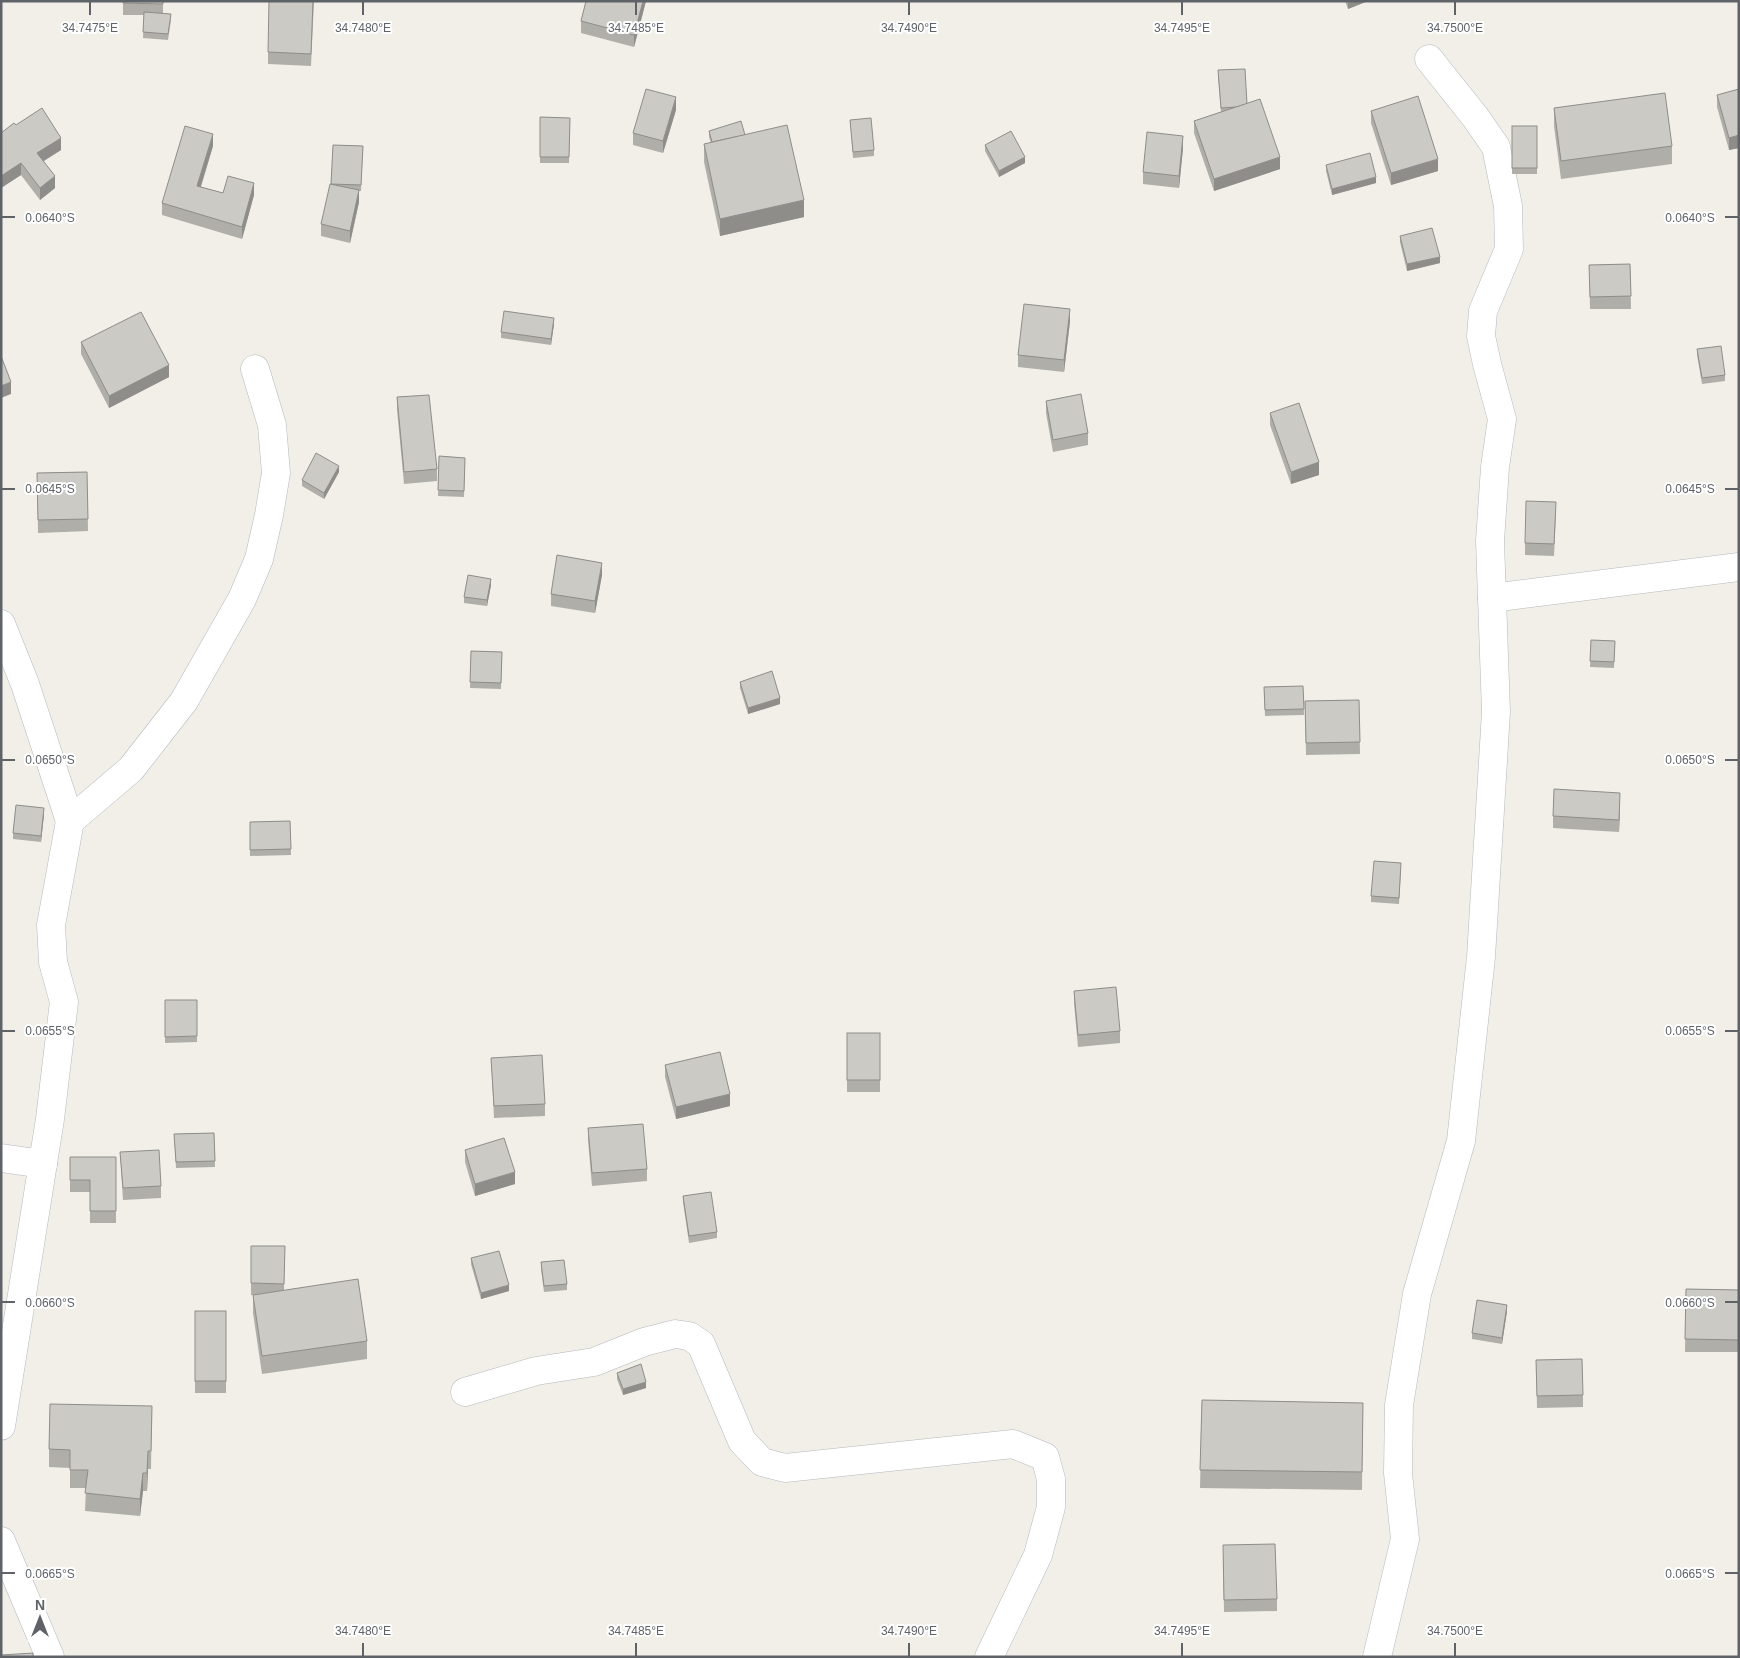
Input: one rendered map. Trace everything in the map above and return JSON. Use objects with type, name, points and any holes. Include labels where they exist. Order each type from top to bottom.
[{"type":"street","points":[[1377,1657],[1405,1539],[1398,1473],[1400,1395],[1417,1294],[1461,1141],[1480,957],[1496,712],[1490,541],[1495,467],[1502,419],[1486,364],[1481,336],[1483,311],[1509,249],[1508,206],[1496,148],[1476,118],[1429,59]]},
{"type":"street","points":[[70,821],[131,769],[184,701],[242,599],[249,583],[258,559],[270,515],[276,474],[272,425],[255,369]]},
{"type":"street","points":[[1492,598],[1739,568]]},
{"type":"street","points":[[1,624],[25,684],[70,821],[51,925],[53,962],[64,1002],[50,1119],[1,1426]]},
{"type":"street","points":[[1,1158],[43,1164]]},
{"type":"street","points":[[466,1392],[536,1370],[594,1362],[644,1342],[675,1334],[689,1336],[701,1344],[742,1441],[762,1462],[786,1468],[1013,1444],[1045,1457],[1051,1479],[1051,1507],[1038,1555],[989,1657]]},
{"type":"street","points":[[1,1541],[50,1657]]},
{"type":"building","points":[[123,1],[163,1],[163,4],[123,3]]},
{"type":"building","points":[[269,1],[313,1],[311,54],[268,52]]},
{"type":"building","points":[[586,1],[643,1],[634,35],[581,21]]},
{"type":"building","points":[[144,12],[171,14],[168,34],[143,32]]},
{"type":"building","points":[[1245,69],[1247,104],[1221,108],[1218,70]]},
{"type":"building","points":[[646,89],[676,97],[663,141],[633,133]]},
{"type":"building","points":[[1739,89],[1739,135],[1729,138],[1717,95]]},
{"type":"building","points":[[1665,93],[1672,146],[1561,161],[1554,108]]},
{"type":"building","points":[[1418,96],[1438,159],[1391,173],[1371,111]]},
{"type":"building","points":[[1260,99],[1280,157],[1214,179],[1194,121]]},
{"type":"building","points":[[42,108],[61,138],[37,153],[55,176],[40,188],[21,163],[1,176],[1,133],[14,123],[16,125]]},
{"type":"building","points":[[540,117],[570,118],[569,157],[540,157]]},
{"type":"building","points":[[871,118],[874,150],[853,152],[850,120]]},
{"type":"building","points":[[741,121],[745,135],[712,142],[709,131]]},
{"type":"building","points":[[787,125],[804,200],[720,219],[704,144]]},
{"type":"building","points":[[185,126],[213,134],[197,186],[223,193],[228,176],[254,183],[242,227],[162,203]]},
{"type":"building","points":[[1512,126],[1537,126],[1537,168],[1512,168]]},
{"type":"building","points":[[1011,131],[1025,157],[999,171],[985,145]]},
{"type":"building","points":[[1147,132],[1183,136],[1179,176],[1143,172]]},
{"type":"building","points":[[333,145],[363,146],[361,185],[331,184]]},
{"type":"building","points":[[1370,153],[1376,177],[1332,189],[1326,165]]},
{"type":"building","points":[[330,184],[359,190],[350,231],[321,224]]},
{"type":"building","points":[[1432,228],[1440,257],[1407,264],[1400,236]]},
{"type":"building","points":[[1630,264],[1631,296],[1590,297],[1589,265]]},
{"type":"building","points":[[1024,304],[1070,309],[1064,360],[1018,355]]},
{"type":"building","points":[[504,311],[554,318],[551,339],[501,332]]},
{"type":"building","points":[[141,312],[169,365],[109,396],[81,342]]},
{"type":"building","points":[[1721,346],[1725,375],[1702,378],[1697,349]]},
{"type":"building","points":[[1,356],[11,382],[1,386]]},
{"type":"building","points":[[1081,394],[1088,433],[1053,440],[1046,401]]},
{"type":"building","points":[[429,395],[437,469],[404,472],[397,397]]},
{"type":"building","points":[[1299,403],[1319,462],[1291,472],[1270,413]]},
{"type":"building","points":[[316,453],[339,466],[324,493],[302,480]]},
{"type":"building","points":[[439,456],[465,458],[464,491],[438,490]]},
{"type":"building","points":[[87,472],[88,519],[38,520],[37,473]]},
{"type":"building","points":[[1526,501],[1556,502],[1554,544],[1525,543]]},
{"type":"building","points":[[557,555],[602,563],[595,601],[551,594]]},
{"type":"building","points":[[468,575],[491,579],[487,600],[464,597]]},
{"type":"building","points":[[1591,640],[1615,641],[1614,662],[1590,661]]},
{"type":"building","points":[[471,651],[502,652],[501,683],[470,682]]},
{"type":"building","points":[[772,671],[780,698],[748,708],[740,682]]},
{"type":"building","points":[[1303,686],[1304,709],[1265,710],[1264,687]]},
{"type":"building","points":[[1359,700],[1360,742],[1306,743],[1305,701]]},
{"type":"building","points":[[1554,789],[1620,793],[1619,820],[1553,816]]},
{"type":"building","points":[[16,805],[44,808],[41,836],[13,833]]},
{"type":"building","points":[[290,821],[291,849],[250,850],[250,822]]},
{"type":"building","points":[[1374,861],[1401,863],[1399,898],[1371,896]]},
{"type":"building","points":[[1116,987],[1120,1031],[1078,1035],[1074,991]]},
{"type":"building","points":[[165,1000],[197,1000],[197,1036],[165,1037]]},
{"type":"building","points":[[847,1033],[880,1033],[880,1080],[847,1080]]},
{"type":"building","points":[[720,1052],[730,1094],[676,1107],[665,1065]]},
{"type":"building","points":[[542,1055],[545,1104],[494,1106],[491,1058]]},
{"type":"building","points":[[643,1124],[647,1169],[592,1173],[588,1128]]},
{"type":"building","points":[[214,1133],[215,1161],[176,1162],[174,1134]]},
{"type":"building","points":[[504,1138],[515,1172],[475,1184],[465,1150]]},
{"type":"building","points":[[159,1150],[161,1186],[123,1188],[120,1152]]},
{"type":"building","points":[[70,1157],[116,1157],[116,1211],[90,1211],[90,1180],[70,1180]]},
{"type":"building","points":[[711,1192],[717,1232],[689,1236],[683,1196]]},
{"type":"building","points":[[251,1246],[285,1246],[284,1284],[251,1283]]},
{"type":"building","points":[[499,1251],[509,1285],[481,1293],[471,1258]]},
{"type":"building","points":[[564,1260],[567,1284],[544,1286],[541,1262]]},
{"type":"building","points":[[358,1279],[367,1341],[262,1356],[253,1295]]},
{"type":"building","points":[[1686,1289],[1739,1290],[1739,1340],[1685,1339]]},
{"type":"building","points":[[1477,1300],[1507,1305],[1502,1338],[1472,1333]]},
{"type":"building","points":[[195,1311],[226,1311],[226,1381],[195,1381]]},
{"type":"building","points":[[1582,1359],[1583,1395],[1537,1396],[1536,1360]]},
{"type":"building","points":[[641,1364],[646,1382],[623,1389],[617,1373]]},
{"type":"building","points":[[1202,1400],[1363,1403],[1362,1472],[1200,1470]]},
{"type":"building","points":[[50,1404],[152,1406],[151,1451],[148,1451],[147,1473],[143,1473],[140,1499],[85,1493],[88,1470],[70,1470],[70,1450],[49,1449]]},
{"type":"building","points":[[1275,1544],[1277,1599],[1224,1600],[1223,1545]]},
{"type":"building","points":[[33,1653],[33,1657],[1,1657],[1,1655]]}]
